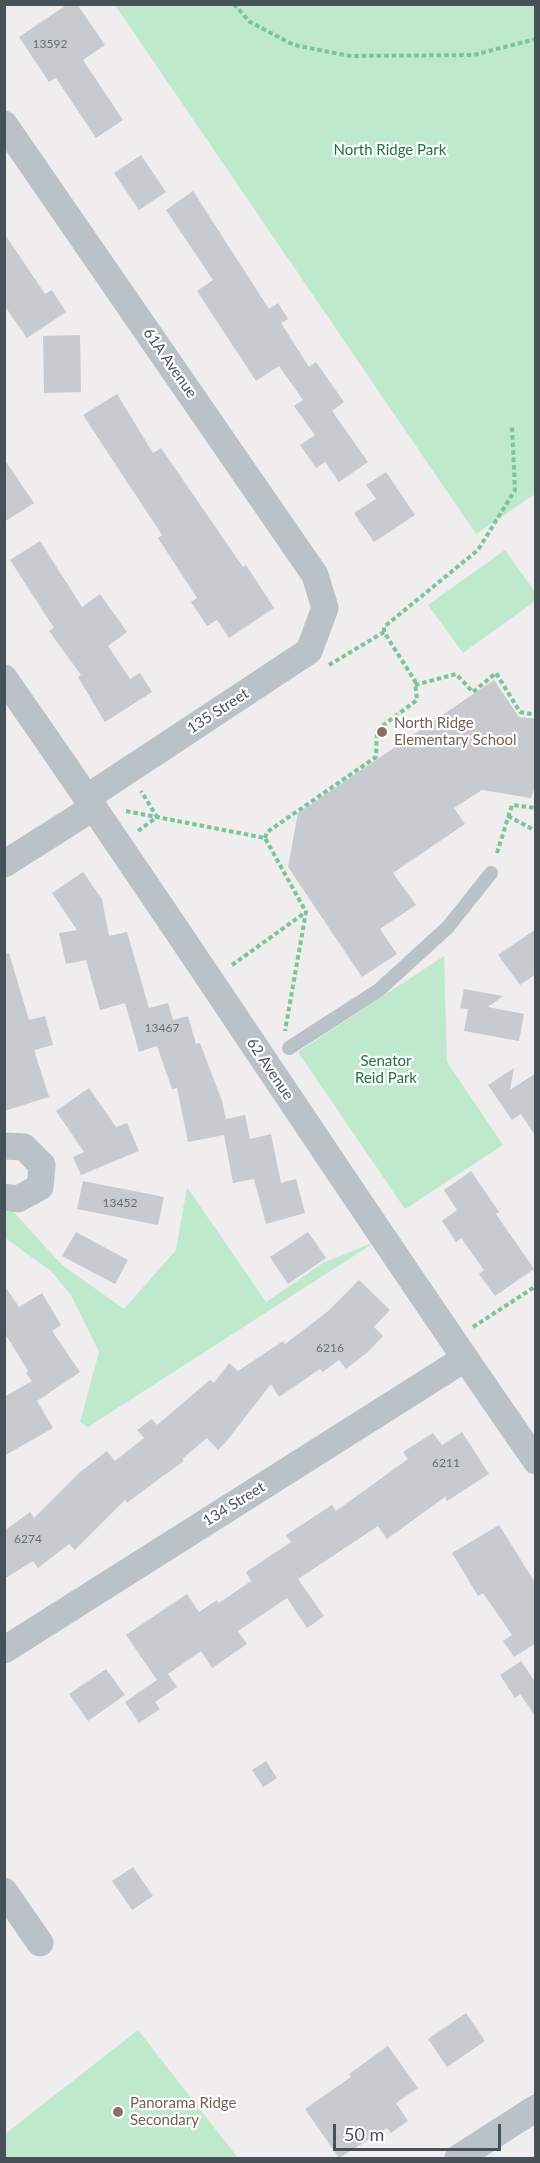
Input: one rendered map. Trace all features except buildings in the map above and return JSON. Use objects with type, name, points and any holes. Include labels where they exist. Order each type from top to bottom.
[{"type":"street","name":"61A Avenue","points":[[4,124],[315,575],[325,608]]},
{"type":"street","name":"135 Street","points":[[4,864],[309,651],[325,608]]},
{"type":"street","name":"62 Avenue","points":[[4,678],[91,802],[464,1359],[536,1461]]},
{"type":"street","points":[[4,1146],[24,1147],[42,1166],[40,1186],[18,1199],[4,1197]]},
{"type":"street","name":"134 Street","points":[[4,1650],[464,1359]]},
{"type":"street","points":[[4,1891],[40,1943]]},
{"type":"street","points":[[458,2158],[536,2108]]},
{"type":"lane","points":[[286,1044],[379,990],[448,927],[491,873]]},
{"type":"path","points":[[234,4],[250,22],[294,45],[350,56],[473,55],[536,39]]},
{"type":"path","points":[[286,1044],[306,912],[265,838],[267,832],[376,757],[377,730],[417,700],[415,681],[384,632],[384,627],[478,550],[515,490],[512,427]]},
{"type":"path","points":[[325,667],[384,632]]},
{"type":"path","points":[[415,685],[456,674],[472,692],[496,673],[520,712],[536,715]]},
{"type":"path","points":[[141,791],[157,817]]},
{"type":"path","points":[[497,853],[512,805],[536,808]]},
{"type":"path","points":[[123,810],[265,838]]},
{"type":"path","points":[[508,816],[536,831]]},
{"type":"path","points":[[135,833],[157,817]]},
{"type":"path","points":[[232,965],[306,912]]},
{"type":"path","points":[[472,1328],[536,1286]]},
{"type":"green space","name":"North Ridge Park","points":[[115,5],[535,5],[535,494],[476,534]]},
{"type":"green space","points":[[505,550],[535,592],[535,601],[463,653],[428,605]]},
{"type":"green space","name":"Senator Reid Park","points":[[444,956],[447,1062],[503,1145],[405,1209],[298,1052]]},
{"type":"green space","points":[[187,1187],[266,1302],[323,1263],[377,1241],[88,1427],[80,1422],[99,1352],[71,1295],[51,1271],[5,1238],[5,1207],[10,1208],[62,1265],[124,1309],[176,1250]]},
{"type":"green space","points":[[138,2030],[238,2158],[5,2158],[5,2134]]},
{"type":"place","name":"North Ridge Elementary School","points":[[382,732]]},
{"type":"place","name":"Panorama Ridge Secondary","points":[[118,2112]]}]
